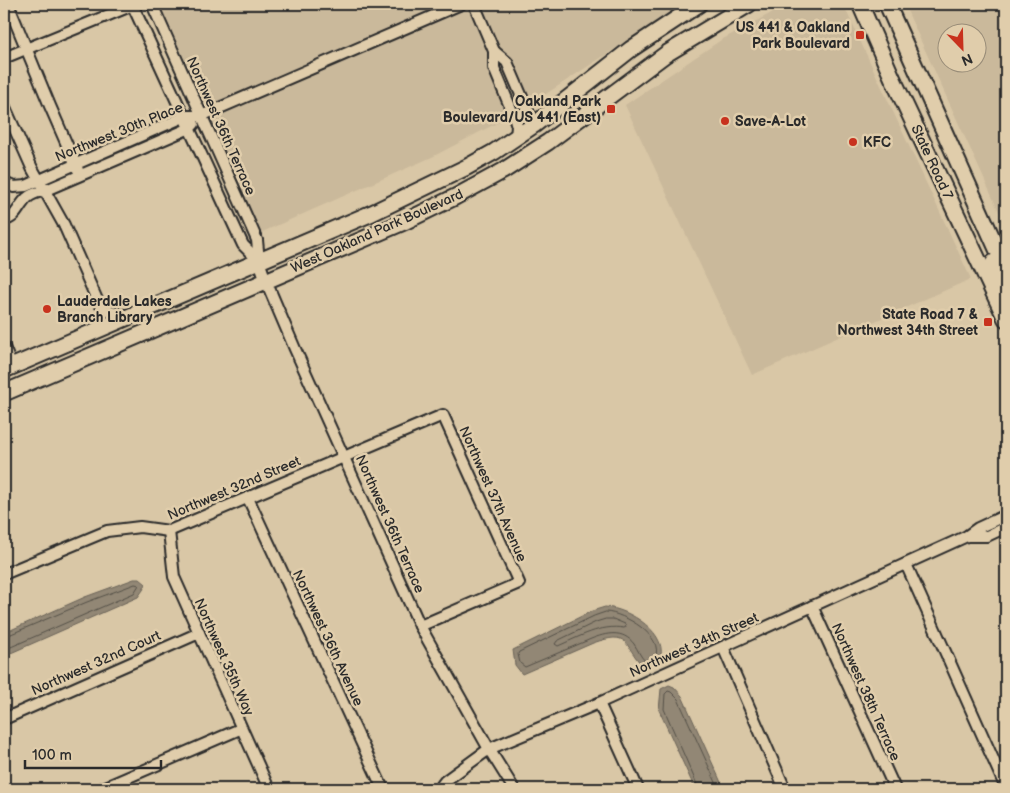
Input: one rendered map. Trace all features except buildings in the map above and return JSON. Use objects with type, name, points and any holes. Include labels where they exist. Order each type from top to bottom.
[{"type":"main road","name":"West Oakland Park Boulevard","points":[[8,368],[402,199],[467,167],[516,138],[631,49],[699,4]]},
{"type":"main road","name":"West Oakland Park Boulevard","points":[[4,392],[423,213],[488,179],[548,142],[666,54],[749,4]]},
{"type":"main road","name":"State Road 7","points":[[860,4],[1006,319]]},
{"type":"main road","name":"State Road 7","points":[[887,4],[1006,269]]},
{"type":"main road","points":[[522,157],[534,125]]},
{"type":"main road","points":[[961,223],[970,222],[981,232],[1006,288]]},
{"type":"main road","points":[[21,385],[38,356]]},
{"type":"main road","points":[[4,392],[14,377],[8,368]]},
{"type":"street","points":[[8,4],[81,175]]},
{"type":"street","name":"Northwest 36th Terrace","points":[[152,4],[257,240],[259,261],[266,281],[420,626],[489,749],[514,789]]},
{"type":"street","points":[[201,116],[460,4]]},
{"type":"street","points":[[474,4],[494,52],[494,68],[514,116],[517,126],[516,138]]},
{"type":"street","points":[[4,58],[133,5]]},
{"type":"street","name":"Northwest 36th Terrace","points":[[133,5],[186,116],[243,245],[259,261]]},
{"type":"street","points":[[494,52],[506,62],[534,125]]},
{"type":"street","points":[[4,105],[32,168],[64,225],[98,302],[106,310],[129,317]]},
{"type":"street","name":"Northwest 30th Place","points":[[4,183],[14,187],[26,186],[186,116],[201,116]]},
{"type":"street","name":"Northwest 30th Place","points":[[4,220],[15,215],[25,199],[31,194],[46,190],[190,128],[201,116]]},
{"type":"street","points":[[4,347],[8,368]]},
{"type":"street","name":"Northwest 32nd Street","points":[[4,574],[107,531],[140,527],[169,532],[443,415]]},
{"type":"street","name":"Northwest 37th Avenue","points":[[420,626],[519,583],[443,415]]},
{"type":"street","name":"Northwest 36th Avenue","points":[[248,498],[383,789]]},
{"type":"street","name":"Northwest 34th Street","points":[[439,789],[446,781],[489,749],[599,703],[723,647],[967,536],[978,528],[1006,515]]},
{"type":"street","name":"Northwest 34th Street","points":[[967,536],[987,536],[1006,527]]},
{"type":"street","name":"Northwest 35th Way","points":[[169,532],[174,577],[240,729],[269,789]]},
{"type":"street","points":[[906,564],[1006,788]]},
{"type":"street","name":"Northwest 38th Terrace","points":[[812,606],[895,789]]},
{"type":"street","name":"Northwest 32nd Court","points":[[4,718],[199,633]]},
{"type":"street","points":[[723,647],[785,789]]},
{"type":"street","points":[[599,703],[638,789]]},
{"type":"street","points":[[101,789],[240,729]]},
{"type":"shaded area","points":[[160,4],[683,4],[520,111],[432,157],[260,233]]},
{"type":"shaded area","points":[[788,4],[843,4],[971,279],[752,375],[625,105],[721,40]]},
{"type":"shaded area","points":[[904,4],[1006,4],[1006,227]]},
{"type":"water","points":[[134,579],[140,579],[146,584],[138,597],[4,656],[4,633],[85,597]]},
{"type":"water","points":[[605,607],[625,612],[646,624],[659,642],[661,652],[659,662],[643,666],[624,641],[614,638],[593,643],[522,674],[515,665],[513,650],[592,611]]},
{"type":"water","points":[[669,685],[674,687],[682,696],[724,789],[695,789],[659,710],[661,689]]},
{"type":"place","name":"US 441 & Oakland Park Boulevard","points":[[860,35]]},
{"type":"place","name":"Oakland Park Boulevard/US 441 (East)","points":[[611,109]]},
{"type":"place","name":"Save-A-Lot","points":[[725,121]]},
{"type":"place","name":"KFC","points":[[853,142]]},
{"type":"place","name":"Lauderdale Lakes Branch Library","points":[[47,309]]},
{"type":"place","name":"State Road 7 & Northwest 34th Street","points":[[988,322]]}]
